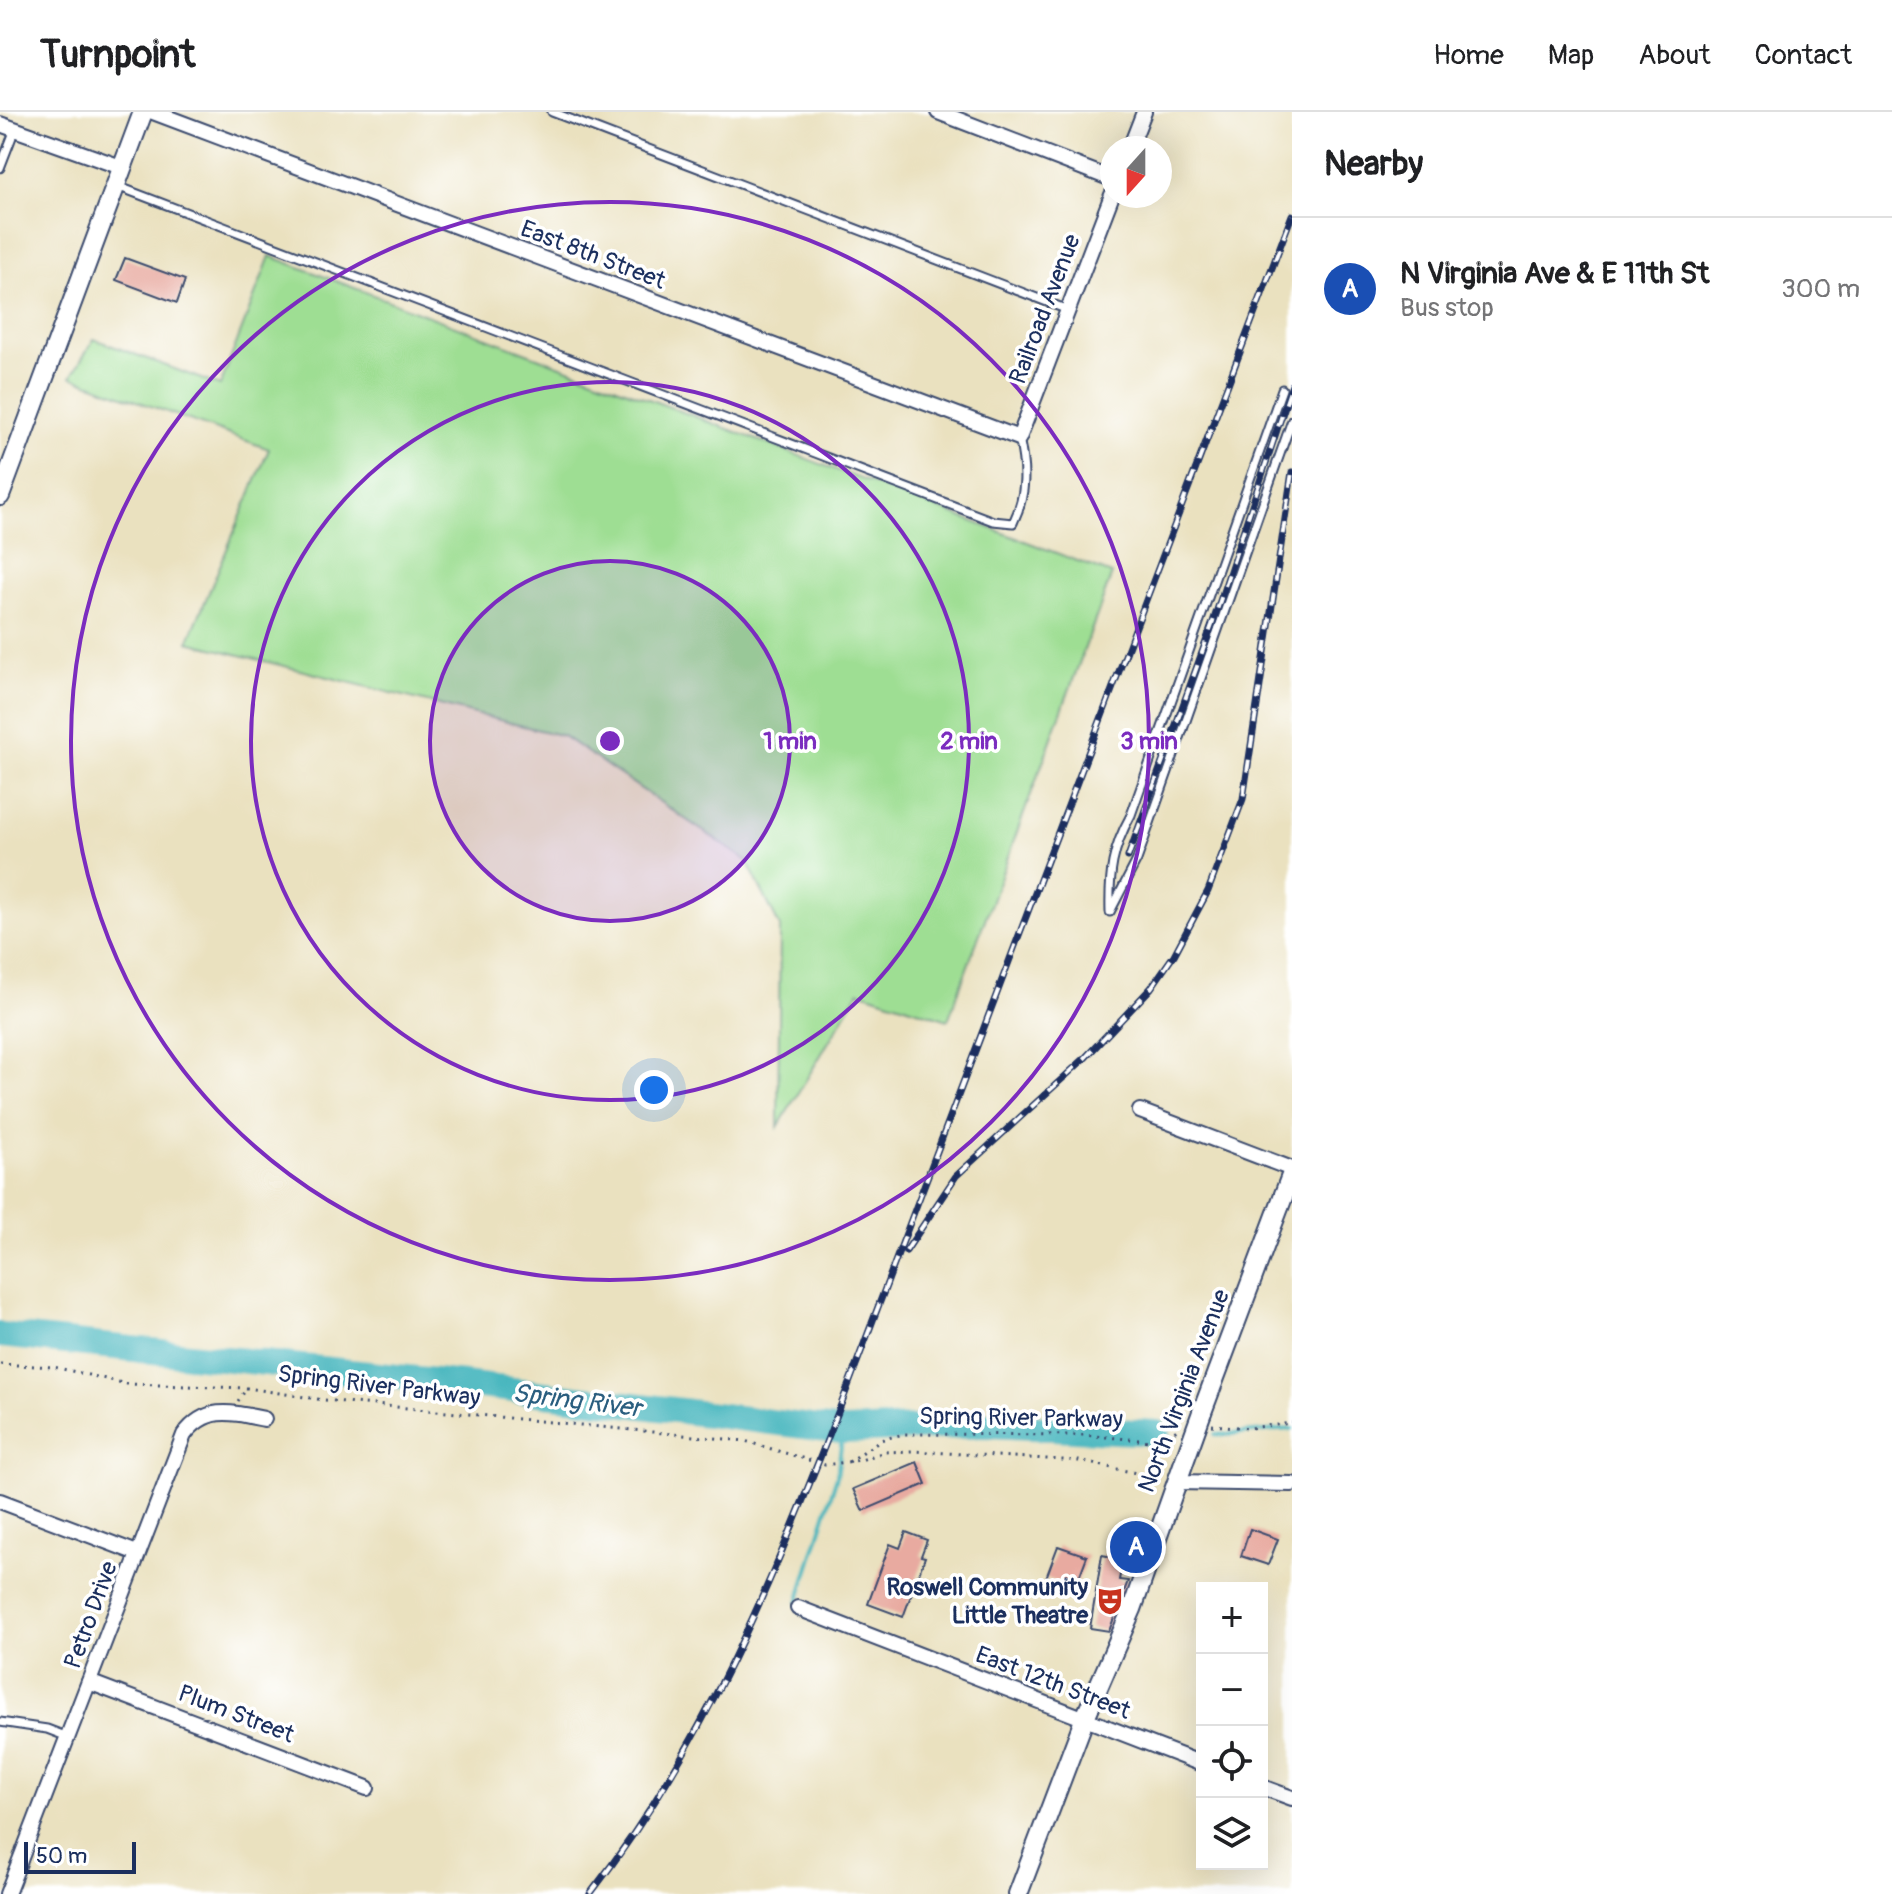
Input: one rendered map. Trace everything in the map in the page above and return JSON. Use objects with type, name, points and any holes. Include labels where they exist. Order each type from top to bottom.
[{"type":"street","points":[[0,496],[143,112]]},
{"type":"street","name":"East 8th Street","points":[[153,112],[1019,438]]},
{"type":"street","points":[[938,112],[1100,174]]},
{"type":"street","points":[[1135,136],[1144,112]]},
{"type":"street","points":[[0,124],[118,176]]},
{"type":"street","name":"Railroad Avenue","points":[[1019,438],[1107,208]]},
{"type":"street","points":[[1140,1111],[1292,1171]]},
{"type":"street","name":"North Virginia Avenue","points":[[1018,1894],[1084,1720],[1126,1626],[1292,1171]]},
{"type":"street","name":"Petro Drive","points":[[7,1894],[177,1448],[191,1425],[205,1415],[222,1411],[264,1419]]},
{"type":"street","points":[[1176,1482],[1292,1484]]},
{"type":"street","points":[[0,1501],[137,1553]]},
{"type":"street","name":"East 12th Street","points":[[798,1608],[1196,1762]]},
{"type":"street","name":"Plum Street","points":[[89,1682],[367,1788]]},
{"type":"street","points":[[1268,1789],[1292,1798]]},
{"type":"lane","points":[[552,112],[1068,310]]},
{"type":"lane","points":[[0,168],[15,129]]},
{"type":"lane","points":[[118,176],[993,521],[1013,523],[1023,504],[1026,467],[1019,438]]},
{"type":"lane","points":[[1282,389],[1131,815],[1115,844],[1108,869],[1110,912],[1137,860],[1292,420]]},
{"type":"lane","points":[[0,1722],[47,1729],[68,1737]]},
{"type":"path","name":"Spring River Parkway","points":[[0,1364],[54,1367],[127,1384],[247,1388],[324,1400],[745,1441],[830,1465],[894,1451],[1030,1456],[1104,1464],[1176,1482]]},
{"type":"path","points":[[1203,1419],[1249,1428],[1292,1423]]},
{"type":"path","name":"Spring River Parkway","points":[[848,1463],[880,1440],[904,1434],[1084,1435],[1159,1440],[1183,1426]]},
{"type":"green space","points":[[270,256],[1112,574],[948,1020],[859,991],[778,1127],[780,927],[747,861],[563,736],[188,642],[269,449],[71,377],[94,339],[220,386]]},
{"type":"building","points":[[125,258],[185,280],[177,303],[116,280]]},
{"type":"building","points":[[917,1462],[926,1484],[863,1511],[853,1489]]},
{"type":"building","points":[[1250,1529],[1278,1539],[1268,1565],[1241,1556]]},
{"type":"building","points":[[906,1532],[927,1540],[921,1556],[925,1557],[903,1617],[868,1604],[890,1544],[900,1548]]},
{"type":"building","points":[[1058,1546],[1087,1556],[1075,1588],[1046,1578]]},
{"type":"building","name":"Roswell Community Little Theatre","points":[[1102,1555],[1123,1559],[1119,1580],[1128,1581],[1109,1631],[1090,1628]]},
{"type":"waterway","name":"Spring River","points":[[0,1335],[465,1384],[843,1431],[988,1425],[1157,1433]]},
{"type":"waterway","name":"Spring River","points":[[1215,1435],[1292,1429]]},
{"type":"waterway","points":[[798,1602],[837,1476],[843,1431]]},
{"type":"railway","points":[[590,1894],[670,1777],[703,1718],[734,1658],[789,1533],[842,1402],[1292,215]]},
{"type":"railway","points":[[1128,857],[1212,625],[1292,385]]},
{"type":"railway","points":[[906,1251],[956,1176],[1085,1058],[1151,988],[1174,955],[1208,891],[1243,799],[1292,472]]},
{"type":"place","name":"N Virginia Ave & E 11th St","points":[[1136,1547]]},
{"type":"place","name":"Roswell Community Little Theatre","points":[[1110,1601]]}]
